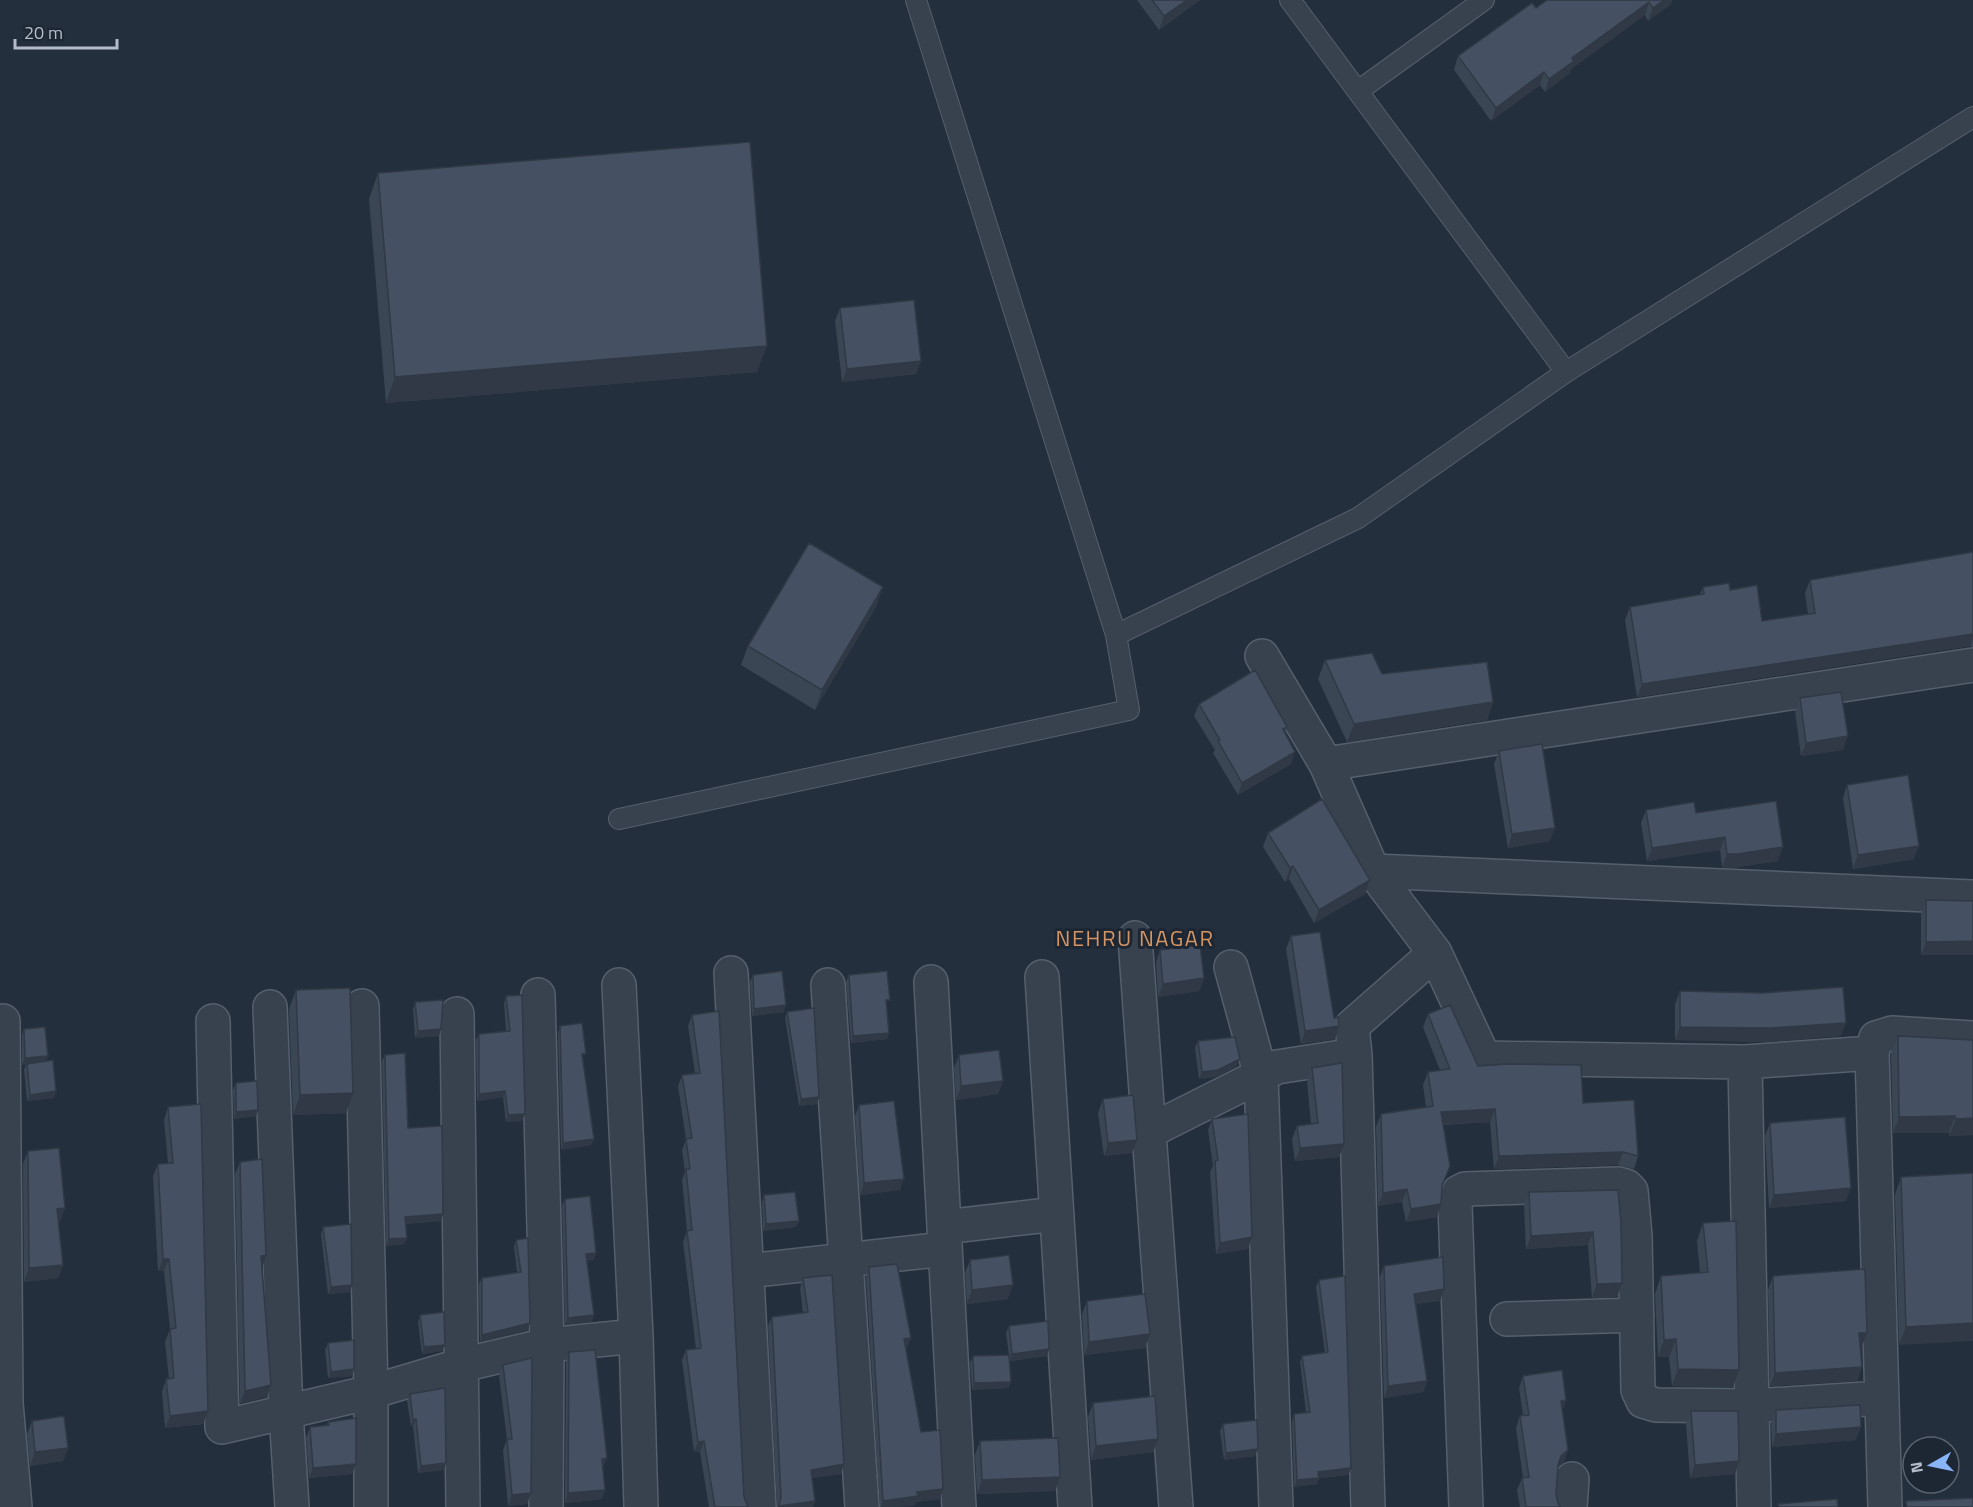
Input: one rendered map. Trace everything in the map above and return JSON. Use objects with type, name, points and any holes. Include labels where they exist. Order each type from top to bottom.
[{"type":"street","points":[[1262,656],[1326,764],[1373,871],[1435,953],[1484,1058],[1745,1062],[1872,1053]]},
{"type":"street","points":[[1326,764],[1973,665]]},
{"type":"street","points":[[1373,871],[1973,897]]},
{"type":"street","points":[[1136,938],[1176,1507]]},
{"type":"street","points":[[1368,1507],[1355,1054],[1352,1026],[1435,953]]},
{"type":"street","points":[[1231,967],[1261,1076],[1276,1507]]},
{"type":"street","points":[[731,973],[759,1507]]},
{"type":"street","points":[[1042,977],[1075,1507]]},
{"type":"street","points":[[931,982],[959,1507]]},
{"type":"street","points":[[619,985],[636,1336],[641,1507]]},
{"type":"street","points":[[828,985],[862,1507]]},
{"type":"street","points":[[538,995],[547,1346],[546,1507]]},
{"type":"street","points":[[362,1006],[371,1392],[371,1507]]},
{"type":"street","points":[[270,1007],[286,1412],[292,1507]]},
{"type":"street","points":[[457,1014],[463,1507]]},
{"type":"street","points":[[3,1021],[3,1355],[15,1507]]},
{"type":"street","points":[[213,1021],[222,1427],[371,1392],[462,1365],[547,1346],[636,1336]]},
{"type":"street","points":[[1885,1507],[1872,1053],[1876,1038],[1892,1033],[1973,1038]]},
{"type":"street","points":[[1149,1131],[1277,1067],[1355,1054]]},
{"type":"street","points":[[1745,1062],[1754,1507]]},
{"type":"street","points":[[1466,1507],[1455,1242],[1455,1205],[1459,1192],[1465,1189],[1619,1184],[1631,1191],[1638,1390],[1643,1401],[1656,1405],[1753,1406],[1881,1398]]},
{"type":"street","points":[[747,1271],[846,1259],[1057,1214]]},
{"type":"street","points":[[1507,1319],[1637,1315]]},
{"type":"lane","points":[[619,819],[1129,710],[1116,635],[916,0]]},
{"type":"lane","points":[[1290,0],[1566,372]]},
{"type":"lane","points":[[1358,91],[1484,0]]},
{"type":"lane","points":[[1116,635],[1358,518],[1566,372],[1973,117]]},
{"type":"building","points":[[1152,0],[1187,0],[1164,16]]},
{"type":"building","points":[[1547,0],[1664,0],[1653,8],[1649,2],[1572,58],[1574,61],[1549,79],[1544,72],[1496,108],[1458,56],[1532,3],[1536,8]]},
{"type":"building","points":[[750,142],[767,346],[395,377],[378,173]]},
{"type":"building","points":[[914,300],[921,361],[847,369],[840,308]]},
{"type":"building","points":[[809,543],[883,587],[822,690],[748,646]]},
{"type":"building","points":[[1973,552],[1973,634],[1642,684],[1630,607],[1704,594],[1703,587],[1729,583],[1730,590],[1757,585],[1762,621],[1815,613],[1810,580]]},
{"type":"building","points":[[1372,653],[1382,674],[1487,662],[1493,702],[1354,724],[1325,660]]},
{"type":"building","points":[[1255,670],[1287,727],[1283,729],[1295,752],[1242,783],[1199,704]]},
{"type":"building","points":[[1841,692],[1848,736],[1806,743],[1800,698]]},
{"type":"building","points":[[1542,744],[1555,828],[1512,834],[1499,751]]},
{"type":"building","points":[[1908,775],[1919,846],[1858,855],[1847,785]]},
{"type":"building","points":[[1322,799],[1370,880],[1319,910],[1293,866],[1290,868],[1268,833]]},
{"type":"building","points":[[1776,801],[1783,847],[1727,854],[1725,837],[1652,848],[1646,810],[1694,802],[1696,813]]},
{"type":"building","points":[[1926,900],[1973,901],[1973,941],[1926,942]]},
{"type":"building","points":[[1320,932],[1334,1018],[1338,1017],[1339,1026],[1305,1031],[1291,936]]},
{"type":"building","points":[[1200,945],[1204,978],[1163,984],[1160,950]]},
{"type":"building","points":[[782,971],[786,1005],[754,1009],[753,975]]},
{"type":"building","points":[[887,971],[890,1000],[886,1000],[889,1033],[853,1036],[849,975]]},
{"type":"building","points":[[1843,987],[1846,1023],[1770,1028],[1680,1027],[1680,991],[1762,993]]},
{"type":"building","points":[[350,988],[353,1093],[300,1095],[296,990]]},
{"type":"building","points":[[522,995],[525,1114],[508,1115],[505,1091],[479,1094],[479,1034],[510,1031],[506,996]]},
{"type":"building","points":[[443,1000],[441,1029],[418,1031],[415,1002]]},
{"type":"building","points":[[1450,1005],[1478,1066],[1581,1065],[1583,1103],[1634,1100],[1638,1156],[1623,1152],[1499,1156],[1495,1109],[1441,1112],[1450,1166],[1442,1186],[1441,1204],[1411,1209],[1407,1189],[1383,1193],[1381,1114],[1433,1106],[1428,1072],[1450,1069],[1428,1014]]},
{"type":"building","points":[[814,1008],[819,1097],[801,1099],[787,1012]]},
{"type":"building","points":[[719,1011],[744,1497],[748,1507],[715,1507],[704,1441],[698,1442],[686,1350],[701,1348],[687,1231],[692,1230],[686,1169],[690,1169],[686,1139],[692,1138],[682,1075],[700,1073],[692,1015]]},
{"type":"building","points":[[582,1023],[586,1054],[582,1054],[594,1139],[563,1143],[560,1026]]},
{"type":"building","points":[[45,1027],[48,1056],[25,1058],[24,1029]]},
{"type":"building","points":[[1898,1036],[1973,1040],[1973,1118],[1899,1117]]},
{"type":"building","points":[[1235,1037],[1240,1059],[1218,1070],[1202,1072],[1198,1041]]},
{"type":"building","points":[[999,1050],[1003,1081],[961,1086],[959,1055]]},
{"type":"building","points":[[405,1053],[408,1128],[442,1126],[443,1214],[405,1217],[407,1238],[389,1239],[385,1055]]},
{"type":"building","points":[[53,1060],[56,1091],[30,1095],[27,1064]]},
{"type":"building","points":[[1342,1063],[1344,1144],[1300,1148],[1297,1126],[1318,1123],[1312,1068]]},
{"type":"building","points":[[257,1081],[258,1110],[236,1112],[236,1083]]},
{"type":"building","points":[[1133,1095],[1137,1140],[1108,1143],[1103,1099]]},
{"type":"building","points":[[894,1101],[904,1179],[864,1183],[859,1105]]},
{"type":"building","points":[[201,1104],[208,1411],[170,1416],[166,1379],[174,1378],[170,1329],[176,1328],[169,1259],[163,1259],[158,1164],[173,1163],[168,1107]]},
{"type":"building","points":[[1248,1114],[1252,1237],[1220,1243],[1215,1161],[1218,1160],[1212,1119]]},
{"type":"building","points":[[1845,1117],[1851,1188],[1774,1195],[1770,1123]]},
{"type":"building","points":[[59,1148],[65,1208],[57,1209],[63,1265],[29,1268],[28,1151]]},
{"type":"building","points":[[262,1159],[266,1255],[261,1256],[271,1385],[245,1391],[240,1162]]},
{"type":"building","points":[[1973,1173],[1973,1323],[1906,1327],[1901,1177]]},
{"type":"building","points":[[1618,1190],[1622,1283],[1597,1284],[1593,1232],[1531,1236],[1529,1192]]},
{"type":"building","points":[[795,1192],[799,1221],[766,1224],[764,1195]]},
{"type":"building","points":[[590,1196],[596,1253],[586,1254],[594,1315],[568,1318],[565,1199]]},
{"type":"building","points":[[1736,1221],[1739,1370],[1678,1369],[1676,1339],[1664,1340],[1661,1276],[1708,1272],[1703,1223]]},
{"type":"building","points":[[351,1224],[352,1285],[331,1287],[323,1227]]},
{"type":"building","points":[[528,1238],[530,1323],[482,1335],[482,1278],[521,1272],[516,1240]]},
{"type":"building","points":[[1009,1255],[1013,1285],[972,1290],[970,1260]]},
{"type":"building","points":[[1443,1257],[1444,1289],[1414,1294],[1427,1381],[1388,1386],[1384,1266]]},
{"type":"building","points":[[897,1264],[911,1338],[904,1339],[921,1432],[940,1430],[943,1489],[917,1492],[918,1496],[883,1501],[869,1267]]},
{"type":"building","points":[[1865,1269],[1867,1333],[1859,1333],[1862,1367],[1775,1373],[1773,1276]]},
{"type":"building","points":[[832,1275],[844,1464],[811,1470],[815,1501],[779,1506],[781,1497],[772,1317],[808,1312],[803,1278]]},
{"type":"building","points":[[1345,1276],[1351,1468],[1318,1472],[1319,1478],[1297,1480],[1294,1414],[1310,1412],[1302,1356],[1328,1352],[1319,1280]]},
{"type":"building","points":[[1145,1294],[1150,1334],[1089,1342],[1087,1301]]},
{"type":"building","points":[[444,1312],[445,1345],[424,1347],[420,1315]]},
{"type":"building","points":[[1048,1321],[1049,1349],[1012,1354],[1009,1326]]},
{"type":"building","points":[[354,1340],[354,1369],[331,1372],[328,1343]]},
{"type":"building","points":[[595,1350],[607,1458],[602,1459],[605,1490],[568,1493],[569,1352]]},
{"type":"building","points":[[1009,1355],[1011,1382],[974,1383],[973,1356]]},
{"type":"building","points":[[532,1358],[531,1493],[512,1495],[507,1439],[512,1439],[503,1365]]},
{"type":"building","points":[[1562,1370],[1566,1400],[1561,1401],[1568,1450],[1561,1456],[1558,1465],[1556,1494],[1561,1507],[1526,1507],[1522,1478],[1529,1477],[1520,1416],[1529,1415],[1523,1376]]},
{"type":"building","points":[[445,1388],[446,1463],[421,1466],[416,1419],[413,1420],[410,1394]]},
{"type":"building","points":[[1155,1396],[1158,1439],[1096,1446],[1093,1403]]},
{"type":"building","points":[[1860,1405],[1861,1427],[1776,1434],[1776,1410]]},
{"type":"building","points":[[1691,1411],[1738,1411],[1739,1461],[1695,1465]]},
{"type":"building","points":[[64,1416],[68,1448],[35,1452],[32,1421]]},
{"type":"building","points":[[356,1418],[356,1464],[313,1468],[310,1427]]},
{"type":"building","points":[[1257,1420],[1258,1449],[1226,1453],[1223,1424]]},
{"type":"building","points":[[1058,1438],[1060,1477],[982,1480],[980,1441]]},
{"type":"building","points":[[1973,1498],[1973,1507],[1907,1507],[1906,1501]]},
{"type":"building","points":[[1837,1499],[1838,1507],[1779,1507],[1778,1504]]},
{"type":"district","name":"NEHRU NAGAR","points":[[1135,938]]}]
